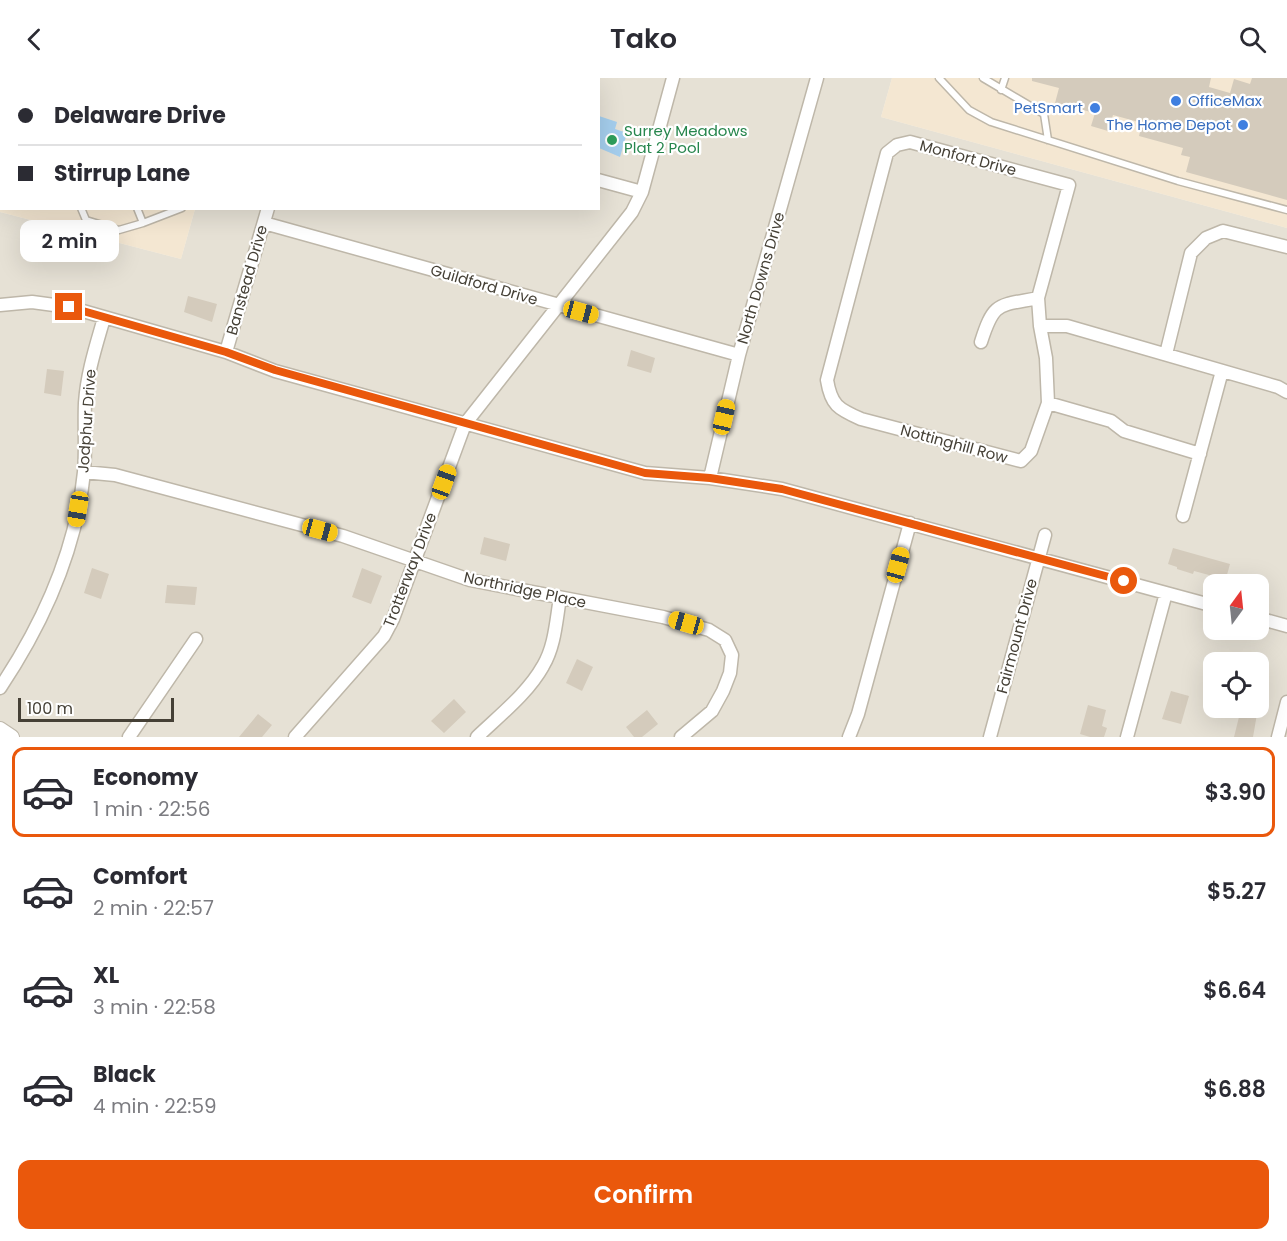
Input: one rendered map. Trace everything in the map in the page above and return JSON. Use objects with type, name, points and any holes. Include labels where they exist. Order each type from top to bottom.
[{"type":"street","name":"Trotterway Drive","points":[[295,737],[384,636],[416,560],[465,424],[632,212],[642,192],[673,78]]},
{"type":"street","name":"North Downs Drive","points":[[710,478],[739,356],[817,78]]},
{"type":"street","name":"Monfort Drive","points":[[830,398],[827,380],[861,249],[887,153],[897,145],[910,142],[1069,185],[1038,298]]},
{"type":"street","points":[[600,181],[642,192]]},
{"type":"street","name":"Banstead Drive","points":[[226,352],[267,210]]},
{"type":"street","name":"Guildford Drive","points":[[264,223],[739,356]]},
{"type":"street","points":[[1166,354],[1191,253],[1206,238],[1223,231],[1287,248]]},
{"type":"street","points":[[981,342],[989,318],[1000,306],[1038,298]]},
{"type":"street","name":"Nottinghill Row","points":[[830,398],[842,411],[861,419],[1021,461],[1031,451],[1048,404],[1046,358],[1038,298]]},
{"type":"street","points":[[0,305],[32,302],[69,307],[226,352],[275,370],[645,473],[710,478],[782,489],[1203,603]]},
{"type":"street","name":"Jodphur Drive","points":[[0,688],[22,655],[44,613],[63,570],[75,528],[84,472],[85,403],[89,372],[104,318]]},
{"type":"street","points":[[1040,326],[1067,326],[1278,387],[1287,392]]},
{"type":"street","points":[[1183,516],[1222,371]]},
{"type":"street","points":[[1048,404],[1111,421],[1124,431],[1200,454]]},
{"type":"street","name":"Northridge Place","points":[[84,472],[115,475],[297,523],[416,560],[470,580],[663,617],[709,630],[725,640],[732,655],[730,673],[711,711],[681,737]]},
{"type":"street","points":[[849,737],[858,714],[910,523]]},
{"type":"street","name":"Fairmount Drive","points":[[990,737],[1045,535]]},
{"type":"street","points":[[1127,737],[1166,593]]},
{"type":"street","points":[[477,737],[522,693],[543,666],[552,644],[560,598]]},
{"type":"street","points":[[1269,621],[1287,626]]},
{"type":"street","points":[[129,737],[196,639]]},
{"type":"street","points":[[1278,737],[1287,702]]},
{"type":"street","points":[[0,729],[12,737]]},
{"type":"lane","points":[[939,78],[969,111],[991,122],[1178,181],[1287,210]]},
{"type":"lane","points":[[983,78],[1044,114],[1048,140]]},
{"type":"lane","points":[[1001,90],[1005,78]]},
{"type":"lane","points":[[83,210],[86,220],[119,230],[177,210]]},
{"type":"lane","points":[[138,210],[143,223]]},
{"type":"shaded area","points":[[600,78],[892,78],[881,117],[1287,228],[1287,737],[0,737],[0,212],[181,259],[195,210],[600,210]]},
{"type":"shaded area","points":[[892,78],[1287,78],[1287,228],[881,117]]},
{"type":"shaded area","points":[[0,210],[195,210],[181,259],[0,212]]},
{"type":"water","name":"Surrey Meadows Plat 2 Pool","points":[[600,116],[617,122],[615,129],[627,133],[620,157],[600,148]]},
{"type":"building","points":[[1032,78],[1211,78],[1209,87],[1230,93],[1234,79],[1250,84],[1252,78],[1287,78],[1287,200],[1186,172],[1190,157],[1181,155],[1183,148],[1139,136],[1142,123],[1113,115],[1108,131],[1091,126],[1095,113],[1055,103],[1059,88],[1032,81]]},
{"type":"building","points":[[188,296],[217,304],[212,322],[184,312]]},
{"type":"building","points":[[631,350],[655,358],[651,373],[627,366]]},
{"type":"building","points":[[47,369],[64,371],[61,396],[44,393]]},
{"type":"building","points":[[484,537],[510,544],[506,561],[480,554]]},
{"type":"building","points":[[1173,548],[1230,564],[1227,574],[1205,574],[1194,571],[1193,574],[1168,564]]},
{"type":"building","points":[[92,568],[109,574],[101,599],[84,593]]},
{"type":"building","points":[[362,568],[382,576],[371,604],[352,597]]},
{"type":"building","points":[[167,585],[197,587],[195,605],[165,603]]},
{"type":"building","points":[[577,659],[593,667],[582,691],[566,683]]},
{"type":"building","points":[[1171,691],[1189,696],[1181,724],[1162,719]]},
{"type":"building","points":[[454,699],[466,712],[444,733],[431,721]]},
{"type":"building","points":[[1088,705],[1106,710],[1102,726],[1107,728],[1104,737],[1080,734]]},
{"type":"building","points":[[647,710],[658,724],[642,737],[634,737],[626,727]]},
{"type":"building","points":[[258,714],[272,725],[262,737],[239,737]]},
{"type":"building","points":[[1239,718],[1256,718],[1253,737],[1234,737]]},
{"type":"place","name":"OfficeMax","points":[[1176,101]]},
{"type":"place","name":"PetSmart","points":[[1095,108]]},
{"type":"place","name":"The Home Depot","points":[[1243,125]]},
{"type":"place","name":"Surrey Meadows Plat 2 Pool","points":[[612,140]]},
{"type":"route","points":[[69,307],[226,352],[275,370],[645,473],[710,478],[782,489],[1124,581]]}]
